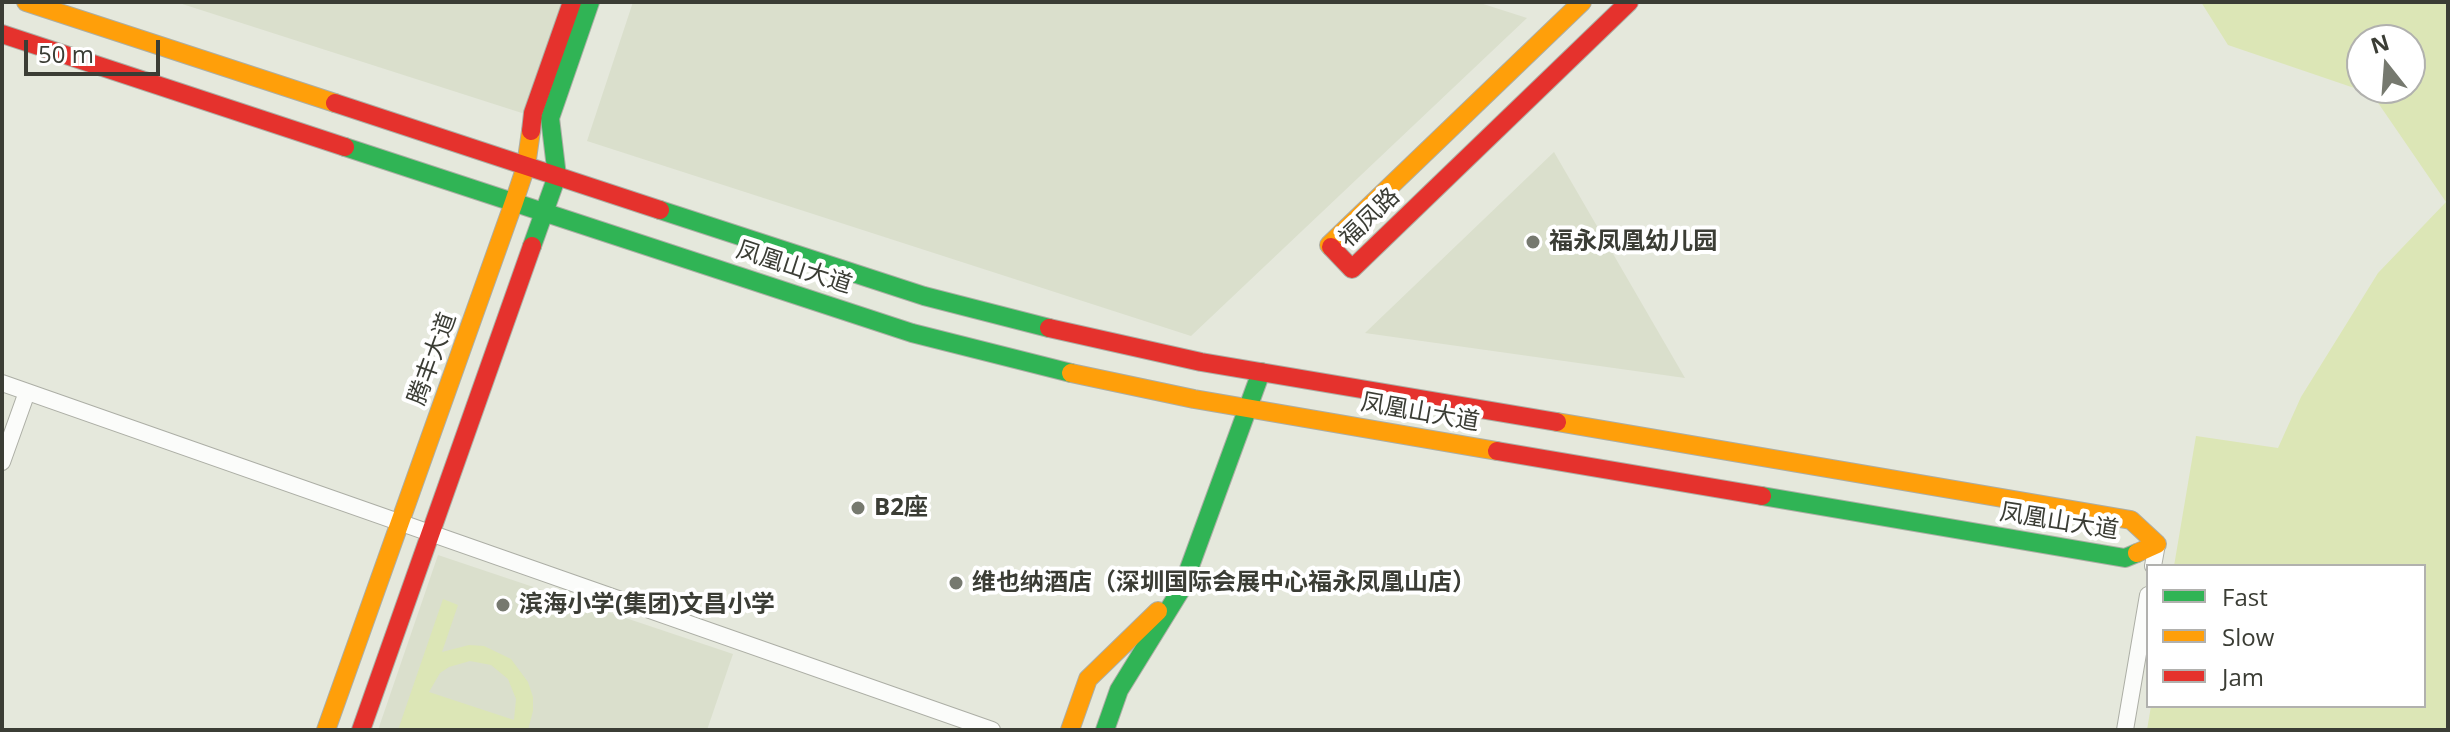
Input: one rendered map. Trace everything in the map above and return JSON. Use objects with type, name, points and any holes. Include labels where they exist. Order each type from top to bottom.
[{"type":"main road","name":"凤凰山大道","points":[[2,34],[912,333],[1052,369],[1248,408],[2125,558],[2157,544],[2131,520],[1261,372],[1061,332],[937,300],[28,2]]},
{"type":"main road","name":"腾丰大道","points":[[326,730],[514,202],[526,166],[533,113],[572,2]]},
{"type":"main road","points":[[361,730],[557,176],[550,118],[590,2]]},
{"type":"main road","name":"福凤路","points":[[1582,2],[1329,245],[1352,269],[1629,2]]},
{"type":"main road","points":[[1105,730],[1119,690],[1182,588],[1261,372]]},
{"type":"main road","points":[[1070,730],[1088,679],[1182,588]]},
{"type":"street","points":[[2,383],[992,730]]},
{"type":"street","points":[[2,462],[27,392]]},
{"type":"street","points":[[2153,564],[2157,544]]},
{"type":"street","points":[[2130,729],[2146,610]]},
{"type":"shaded area","points":[[176,2],[562,2],[525,114]]},
{"type":"shaded area","points":[[633,2],[1477,2],[1527,18],[1191,336],[587,141]]},
{"type":"shaded area","name":"福永凤凰幼儿园","points":[[1554,152],[1685,378],[1365,333]]},
{"type":"shaded area","name":"滨海小学(集团)文昌小学","points":[[438,555],[733,654],[707,730],[378,730]]},
{"type":"green space","points":[[2201,2],[2448,2],[2448,730],[2147,730],[2151,708],[2426,708],[2426,564],[2174,564],[2196,436],[2278,448],[2301,397],[2378,273],[2446,202],[2379,104],[2426,104],[2426,24],[2346,24],[2346,85],[2228,45]]},
{"type":"green space","points":[[443,599],[458,605],[442,652],[469,645],[484,646],[511,659],[528,682],[533,697],[528,730],[398,730]],"holes":[[[470,661],[491,665],[508,679],[516,699],[514,720],[429,692],[440,673],[449,667]]]},
{"type":"traffic: fast","points":[[532,246],[557,176],[550,118],[590,2]]},
{"type":"traffic: fast","points":[[345,147],[912,333],[1071,373]]},
{"type":"traffic: fast","points":[[660,210],[924,296],[1049,328]]},
{"type":"traffic: fast","points":[[1105,730],[1119,690],[1182,588],[1261,372]]},
{"type":"traffic: fast","points":[[1762,496],[2125,558],[2137,553]]},
{"type":"traffic: slow","points":[[26,2],[335,103]]},
{"type":"traffic: slow","points":[[1331,247],[1329,245],[1582,2]]},
{"type":"traffic: slow","points":[[326,730],[514,202],[526,166],[531,131]]},
{"type":"traffic: slow","points":[[1071,373],[1194,399],[1497,451]]},
{"type":"traffic: slow","points":[[1557,422],[2131,520],[2157,544],[2137,553]]},
{"type":"traffic: slow","points":[[1070,730],[1088,679],[1158,611]]},
{"type":"traffic: jam","points":[[531,131],[533,113],[572,2]]},
{"type":"traffic: jam","points":[[1331,247],[1352,269],[1629,2]]},
{"type":"traffic: jam","points":[[2,34],[345,147]]},
{"type":"traffic: jam","points":[[335,103],[660,210]]},
{"type":"traffic: jam","points":[[361,730],[532,246]]},
{"type":"traffic: jam","points":[[1049,328],[1201,362],[1557,422]]},
{"type":"traffic: jam","points":[[1497,451],[1762,496]]},
{"type":"place","name":"福永凤凰幼儿园","points":[[1533,242]]},
{"type":"place","name":"B2座","points":[[858,508]]},
{"type":"place","name":"维也纳酒店（深圳国际会展中心福永凤凰山店）","points":[[956,583]]},
{"type":"place","name":"滨海小学(集团)文昌小学","points":[[503,605]]}]
